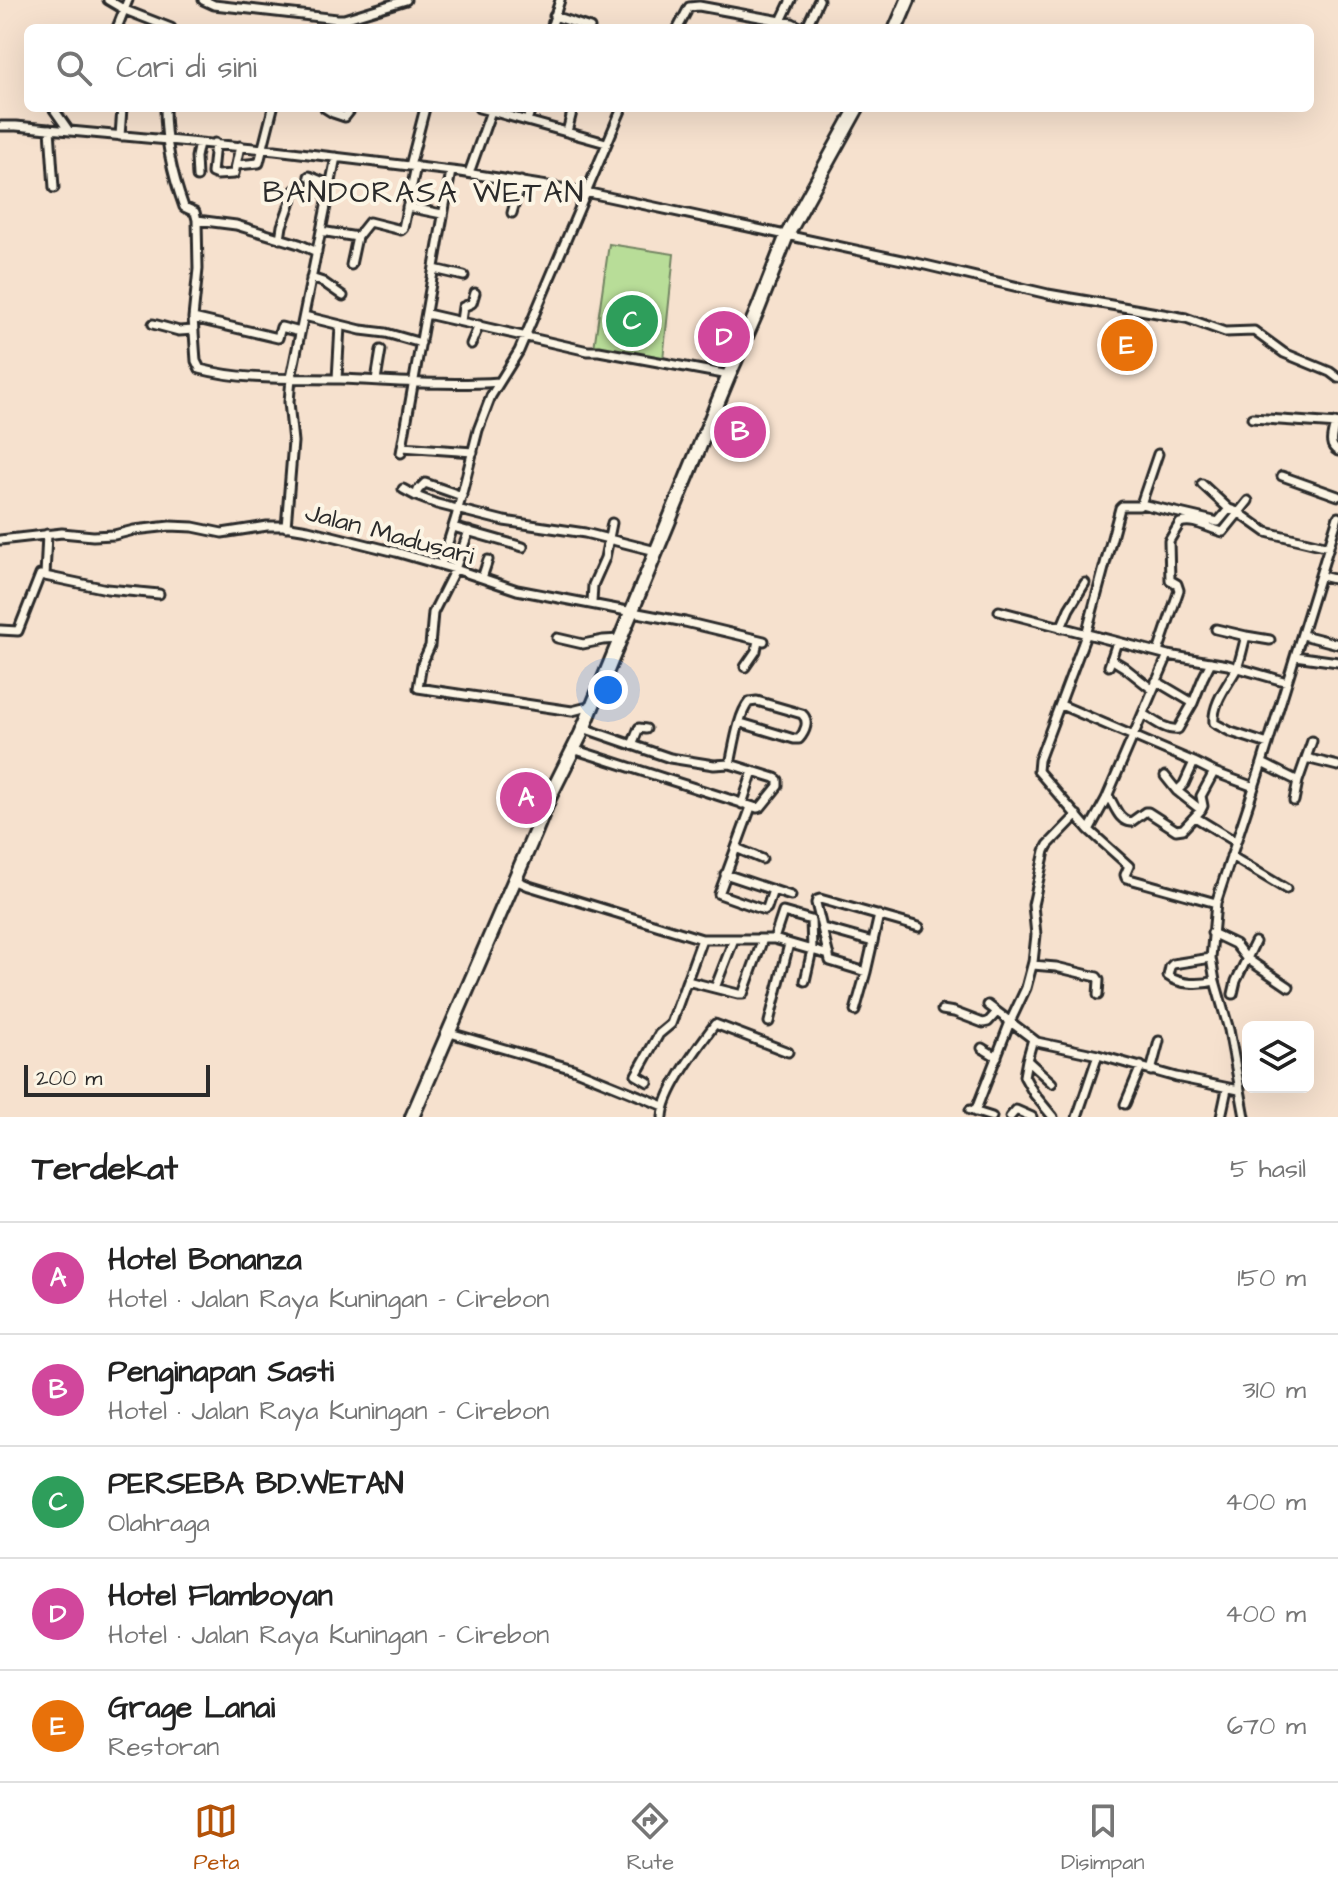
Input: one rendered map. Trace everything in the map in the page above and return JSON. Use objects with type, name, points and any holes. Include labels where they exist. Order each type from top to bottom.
[{"type":"highway","points":[[898,24],[908,0]]},
{"type":"highway","points":[[412,1117],[587,717],[787,235],[855,112]]},
{"type":"street","points":[[108,0],[162,24]]},
{"type":"street","points":[[119,24],[128,0]]},
{"type":"street","points":[[203,0],[214,5],[337,19],[406,0]]},
{"type":"street","points":[[552,24],[560,0]]},
{"type":"street","points":[[781,21],[791,0]]},
{"type":"street","points":[[806,24],[819,0]]},
{"type":"street","points":[[680,24],[689,3],[794,24]]},
{"type":"street","points":[[554,16],[578,24]]},
{"type":"street","points":[[56,112],[69,131]]},
{"type":"street","points":[[120,136],[122,112]]},
{"type":"street","points":[[165,112],[171,168],[183,204],[195,212],[197,220],[198,269],[193,318],[196,361],[200,369],[291,378],[457,385],[499,382]]},
{"type":"street","points":[[237,165],[259,163],[272,112]]},
{"type":"street","points":[[331,112],[345,117],[349,112]]},
{"type":"street","points":[[351,265],[357,237],[369,222],[403,228],[424,112]]},
{"type":"street","points":[[469,173],[491,112]]},
{"type":"street","points":[[495,112],[606,143]]},
{"type":"street","points":[[527,121],[530,112]]},
{"type":"street","points":[[567,132],[572,112]]},
{"type":"street","points":[[441,565],[478,430],[491,396],[519,351],[620,112]]},
{"type":"street","points":[[0,126],[215,143],[469,173],[585,192],[1048,294],[1186,318],[1225,332],[1254,331],[1284,353],[1338,378]]},
{"type":"street","points":[[50,129],[54,188]]},
{"type":"street","points":[[197,177],[199,143]]},
{"type":"street","points":[[215,143],[214,175],[232,175],[236,172],[240,146]]},
{"type":"street","points":[[286,527],[293,442],[289,402],[291,378],[336,157]]},
{"type":"street","points":[[451,171],[402,450],[473,452]]},
{"type":"street","points":[[309,176],[330,190]]},
{"type":"street","points":[[512,213],[521,181]]},
{"type":"street","points":[[280,239],[295,190],[330,190]]},
{"type":"street","points":[[407,207],[442,214]]},
{"type":"street","points":[[197,220],[236,225],[317,252]]},
{"type":"street","points":[[321,231],[357,237]]},
{"type":"street","points":[[434,269],[464,276]]},
{"type":"street","points":[[311,278],[343,296]]},
{"type":"street","points":[[461,321],[463,307],[472,303],[475,293]]},
{"type":"street","points":[[427,314],[588,351],[729,375]]},
{"type":"street","points":[[304,316],[421,343]]},
{"type":"street","points":[[193,318],[278,338],[281,327],[300,332]]},
{"type":"street","points":[[153,324],[179,331],[194,330]]},
{"type":"street","points":[[471,344],[479,325]]},
{"type":"street","points":[[337,379],[340,326]]},
{"type":"street","points":[[376,380],[381,350]]},
{"type":"street","points":[[1330,372],[1338,366]]},
{"type":"street","points":[[1252,418],[1336,423],[1331,444],[1338,451]]},
{"type":"street","points":[[1141,504],[1158,454]]},
{"type":"street","points":[[1282,476],[1338,496]]},
{"type":"street","points":[[416,496],[420,486],[425,483],[462,496]]},
{"type":"street","points":[[1202,484],[1229,509],[1266,532],[1329,547]]},
{"type":"street","points":[[403,489],[458,510],[504,521],[585,533],[656,551]]},
{"type":"street","points":[[1158,652],[1179,590],[1177,584],[1170,580],[1169,541],[1183,521],[1223,532],[1227,530],[1248,501]]},
{"type":"street","points":[[1216,903],[1126,878],[1129,866],[1089,830],[1038,771],[1039,760],[1086,635],[1120,508],[1141,504],[1218,522],[1229,509]]},
{"type":"street","points":[[1245,1117],[1229,1030],[1211,958],[1216,903],[1338,517]]},
{"type":"street","points":[[592,603],[593,585],[605,558],[612,523]]},
{"type":"street","name":"Jalan Madusari","points":[[0,540],[47,534],[114,535],[170,526],[222,533],[267,526],[308,530],[455,569],[517,590],[632,611],[761,640],[745,667]]},
{"type":"street","points":[[453,527],[523,547]]},
{"type":"street","points":[[469,531],[455,569],[433,613],[430,646],[422,664],[418,688],[572,711],[632,745],[670,758],[714,765],[730,764],[778,780],[778,786],[757,808],[573,749]]},
{"type":"street","points":[[45,576],[47,534]]},
{"type":"street","points":[[482,578],[488,560]]},
{"type":"street","points":[[0,630],[18,631],[38,576],[107,589],[159,594]]},
{"type":"street","points":[[1321,576],[1338,580]]},
{"type":"street","points":[[1061,628],[1085,583]]},
{"type":"street","points":[[999,611],[1168,655],[1237,667],[1287,682]]},
{"type":"street","points":[[1216,629],[1270,640]]},
{"type":"street","points":[[1303,635],[1338,644]]},
{"type":"street","points":[[1246,636],[1237,667],[1224,687],[1214,723],[1268,744]]},
{"type":"street","points":[[557,638],[583,644],[620,639]]},
{"type":"street","points":[[1117,642],[1110,663],[1124,667],[1153,690]]},
{"type":"street","points":[[1089,830],[1108,796],[1168,655]]},
{"type":"street","points":[[1295,656],[1338,662]]},
{"type":"street","points":[[1143,714],[1174,730],[1178,729],[1211,662]]},
{"type":"street","points":[[1156,681],[1193,703]]},
{"type":"street","points":[[730,764],[741,723],[747,703],[757,701],[802,714],[807,722],[799,739],[741,723]]},
{"type":"street","points":[[1061,705],[1254,787]]},
{"type":"street","points":[[632,745],[639,728],[646,729]]},
{"type":"street","points":[[1294,801],[1312,741]]},
{"type":"street","points":[[1306,758],[1338,766]]},
{"type":"street","points":[[1177,791],[1184,784],[1194,762]]},
{"type":"street","points":[[1262,763],[1298,781]]},
{"type":"street","points":[[753,771],[736,848],[719,894],[765,910],[773,890]]},
{"type":"street","points":[[1108,796],[1119,816],[1128,823],[1148,812],[1176,830],[1183,829],[1201,810],[1201,796],[1214,772]]},
{"type":"street","points":[[1165,776],[1177,791],[1201,810]]},
{"type":"street","points":[[992,1117],[972,1111],[1026,988],[1033,965],[1036,935],[1033,905],[1045,851],[1077,815]]},
{"type":"street","points":[[1195,817],[1236,842]]},
{"type":"street","points":[[736,848],[762,859]]},
{"type":"street","points":[[1231,856],[1286,889]]},
{"type":"street","points":[[725,874],[791,896]]},
{"type":"street","points":[[514,880],[702,939],[774,939],[829,955]]},
{"type":"street","points":[[866,972],[832,962],[817,900],[919,927]]},
{"type":"street","points":[[774,939],[783,912],[811,920],[812,950],[805,981]]},
{"type":"street","points":[[855,1011],[879,915]]},
{"type":"street","points":[[823,928],[873,942]]},
{"type":"street","points":[[1212,933],[1235,944],[1246,958],[1289,987]]},
{"type":"street","points":[[648,1082],[636,1075],[659,1034],[671,1024],[702,939]]},
{"type":"street","points":[[715,988],[734,939]]},
{"type":"street","points":[[687,981],[743,994],[763,939]]},
{"type":"street","points":[[1233,994],[1255,942]]},
{"type":"street","points":[[769,1022],[789,944]]},
{"type":"street","points":[[1211,958],[1173,964],[1168,976],[1178,981],[1196,983],[1215,981]]},
{"type":"street","points":[[1033,965],[1097,977],[1098,995]]},
{"type":"street","points":[[988,1005],[1037,1042],[1239,1090]]},
{"type":"street","points":[[942,1010],[983,1023],[997,1012]]},
{"type":"street","points":[[663,1117],[664,1106],[678,1079],[715,1024],[788,1052]]},
{"type":"street","points":[[450,1033],[573,1069],[664,1106]]},
{"type":"street","points":[[1033,1039],[1024,1076],[1053,1117]]},
{"type":"street","points":[[1151,1071],[1159,1041]]},
{"type":"street","points":[[982,1048],[997,1057]]},
{"type":"street","points":[[1077,1117],[1098,1055]]},
{"type":"street","points":[[1027,1060],[1052,1083]]},
{"type":"street","points":[[1125,1104],[1141,1066]]},
{"type":"street","points":[[1221,1117],[1227,1089]]},
{"type":"street","points":[[1010,1117],[1016,1110],[1032,1117]]},
{"type":"green space","points":[[609,244],[674,254],[663,360],[594,348]]},
{"type":"place","name":"PERSEBA BD.WETAN","points":[[632,321]]},
{"type":"place","name":"Hotel Flamboyan","points":[[724,337]]},
{"type":"place","name":"Grage Lanai","points":[[1127,345]]},
{"type":"place","name":"Penginapan Sasti","points":[[740,432]]},
{"type":"place","name":"Hotel Bonanza","points":[[526,798]]},
{"type":"district","name":"BANDORASA WETAN","points":[[424,192]]}]
